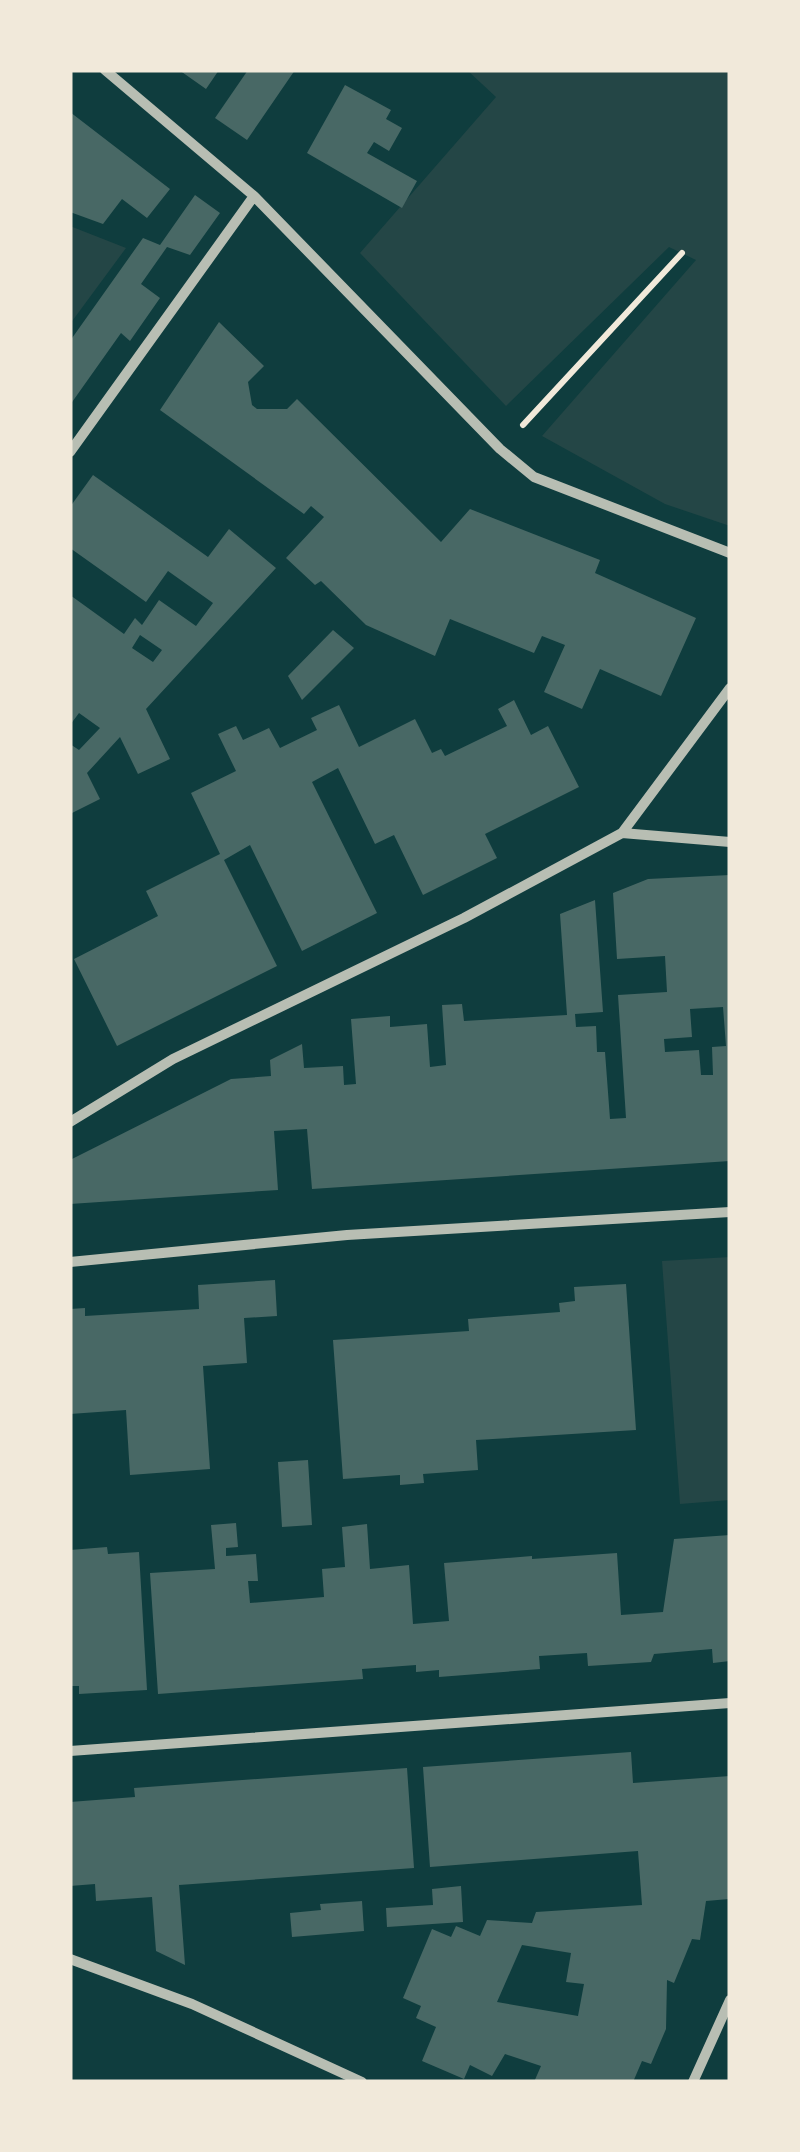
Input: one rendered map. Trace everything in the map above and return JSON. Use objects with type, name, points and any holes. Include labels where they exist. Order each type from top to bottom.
[{"type":"street","points":[[106,70],[254,196],[500,449],[534,478],[730,553]]},
{"type":"street","points":[[70,452],[254,196]]},
{"type":"street","points":[[70,1122],[173,1059],[464,918],[622,833],[730,688]]},
{"type":"street","points":[[622,833],[730,842]]},
{"type":"street","points":[[70,1262],[347,1234],[730,1212]]},
{"type":"street","points":[[70,1751],[730,1703]]},
{"type":"street","points":[[70,1958],[192,2004],[346,2078],[362,2082]]},
{"type":"street","points":[[693,2082],[730,2000]]},
{"type":"path","points":[[500,449],[682,253]]},
{"type":"shaded area","points":[[467,70],[730,70],[730,526],[665,504],[542,436],[696,260],[669,247],[506,406],[360,253],[496,97]]},
{"type":"shaded area","points":[[70,226],[126,248],[70,324]]},
{"type":"shaded area","points":[[730,1257],[730,1500],[680,1504],[662,1261]]},
{"type":"building","points":[[179,70],[219,70],[206,89]]},
{"type":"building","points":[[248,70],[295,70],[247,140],[215,118]]},
{"type":"building","points":[[345,85],[391,110],[386,119],[402,128],[389,151],[374,142],[367,153],[417,181],[402,208],[307,153]]},
{"type":"building","points":[[70,112],[170,189],[147,218],[122,199],[103,224],[70,212]]},
{"type":"building","points":[[195,195],[220,213],[190,255],[167,247],[141,284],[160,298],[130,341],[121,333],[70,405],[70,341],[143,238],[160,245]]},
{"type":"building","points":[[219,322],[264,366],[248,382],[252,405],[257,409],[287,409],[297,399],[441,542],[470,509],[600,560],[595,573],[696,618],[661,696],[600,669],[582,709],[544,692],[565,645],[542,636],[534,653],[450,619],[435,656],[366,625],[321,581],[315,585],[286,558],[324,517],[311,506],[304,514],[160,410]]},
{"type":"building","points":[[93,475],[208,557],[229,529],[276,568],[146,709],[170,759],[138,774],[120,737],[87,773],[100,799],[70,814],[70,744],[79,750],[100,728],[79,713],[70,725],[70,595],[124,634],[135,618],[142,625],[159,600],[196,626],[213,603],[168,571],[146,602],[70,548],[70,507]],"holes":[[[140,635],[162,650],[153,662],[132,648]]]},
{"type":"building","points":[[333,630],[354,648],[302,700],[288,676]]},
{"type":"building","points":[[514,700],[531,735],[548,726],[579,787],[485,834],[497,858],[423,895],[394,835],[375,844],[338,768],[312,782],[377,913],[302,951],[250,845],[224,860],[277,966],[117,1046],[74,959],[158,916],[146,891],[220,854],[191,793],[236,771],[218,734],[236,726],[243,740],[269,728],[280,748],[317,730],[311,718],[339,705],[359,747],[415,719],[432,753],[441,749],[445,756],[507,726],[498,709]]},
{"type":"building","points":[[730,875],[730,1161],[312,1189],[307,1129],[274,1131],[278,1190],[70,1204],[70,1160],[231,1079],[271,1076],[270,1060],[302,1044],[304,1068],[343,1066],[344,1085],[356,1084],[351,1019],[390,1016],[390,1027],[427,1024],[430,1067],[446,1065],[442,1005],[462,1004],[464,1021],[567,1015],[560,914],[595,900],[603,1012],[575,1014],[576,1027],[596,1026],[597,1052],[605,1052],[610,1119],[626,1118],[618,995],[667,992],[665,956],[617,959],[613,893],[648,879]],"holes":[[[723,1007],[726,1046],[712,1047],[713,1075],[701,1075],[699,1050],[665,1052],[664,1039],[692,1037],[690,1009]]]},
{"type":"building","points":[[275,1280],[277,1316],[244,1318],[247,1363],[203,1366],[210,1469],[130,1475],[126,1410],[70,1414],[70,1309],[85,1308],[85,1316],[199,1309],[198,1285]]},
{"type":"building","points":[[626,1284],[636,1430],[476,1440],[478,1470],[423,1474],[424,1483],[400,1485],[400,1475],[343,1479],[333,1340],[469,1331],[468,1319],[560,1312],[559,1303],[575,1301],[574,1287]]},
{"type":"building","points":[[308,1460],[312,1525],[282,1527],[278,1462]]},
{"type":"building","points":[[236,1523],[238,1547],[226,1548],[226,1556],[256,1554],[258,1581],[248,1581],[250,1603],[324,1597],[322,1569],[345,1567],[342,1527],[367,1524],[370,1569],[409,1565],[413,1624],[449,1621],[444,1563],[532,1556],[617,1553],[621,1615],[663,1612],[674,1539],[730,1535],[730,1661],[713,1663],[712,1649],[654,1654],[651,1662],[588,1666],[587,1653],[539,1656],[540,1669],[439,1677],[439,1670],[416,1672],[416,1665],[362,1669],[363,1679],[158,1694],[150,1573],[215,1569],[211,1525]]},
{"type":"building","points":[[107,1547],[108,1554],[139,1552],[147,1690],[79,1694],[79,1686],[70,1686],[70,1550]]},
{"type":"building","points":[[631,1752],[633,1783],[730,1776],[729,1899],[706,1901],[700,1940],[692,1939],[674,1983],[667,1980],[666,2029],[651,2064],[642,2061],[633,2082],[534,2082],[541,2066],[505,2054],[492,2076],[470,2065],[464,2079],[422,2061],[436,2027],[416,2018],[421,2006],[403,1998],[432,1929],[451,1937],[456,1926],[480,1936],[487,1920],[532,1923],[536,1912],[642,1905],[638,1851],[430,1867],[423,1767]],"holes":[[[522,1945],[571,1953],[566,1982],[584,1984],[578,2016],[497,2002]]]},
{"type":"building","points":[[407,1768],[414,1868],[179,1885],[185,1965],[156,1951],[152,1897],[96,1901],[95,1884],[70,1886],[70,1802],[135,1797],[134,1788]]},
{"type":"building","points":[[461,1886],[463,1922],[387,1927],[386,1908],[433,1905],[432,1889]]},
{"type":"building","points":[[362,1901],[364,1931],[292,1937],[290,1913],[321,1910],[320,1904]]}]
